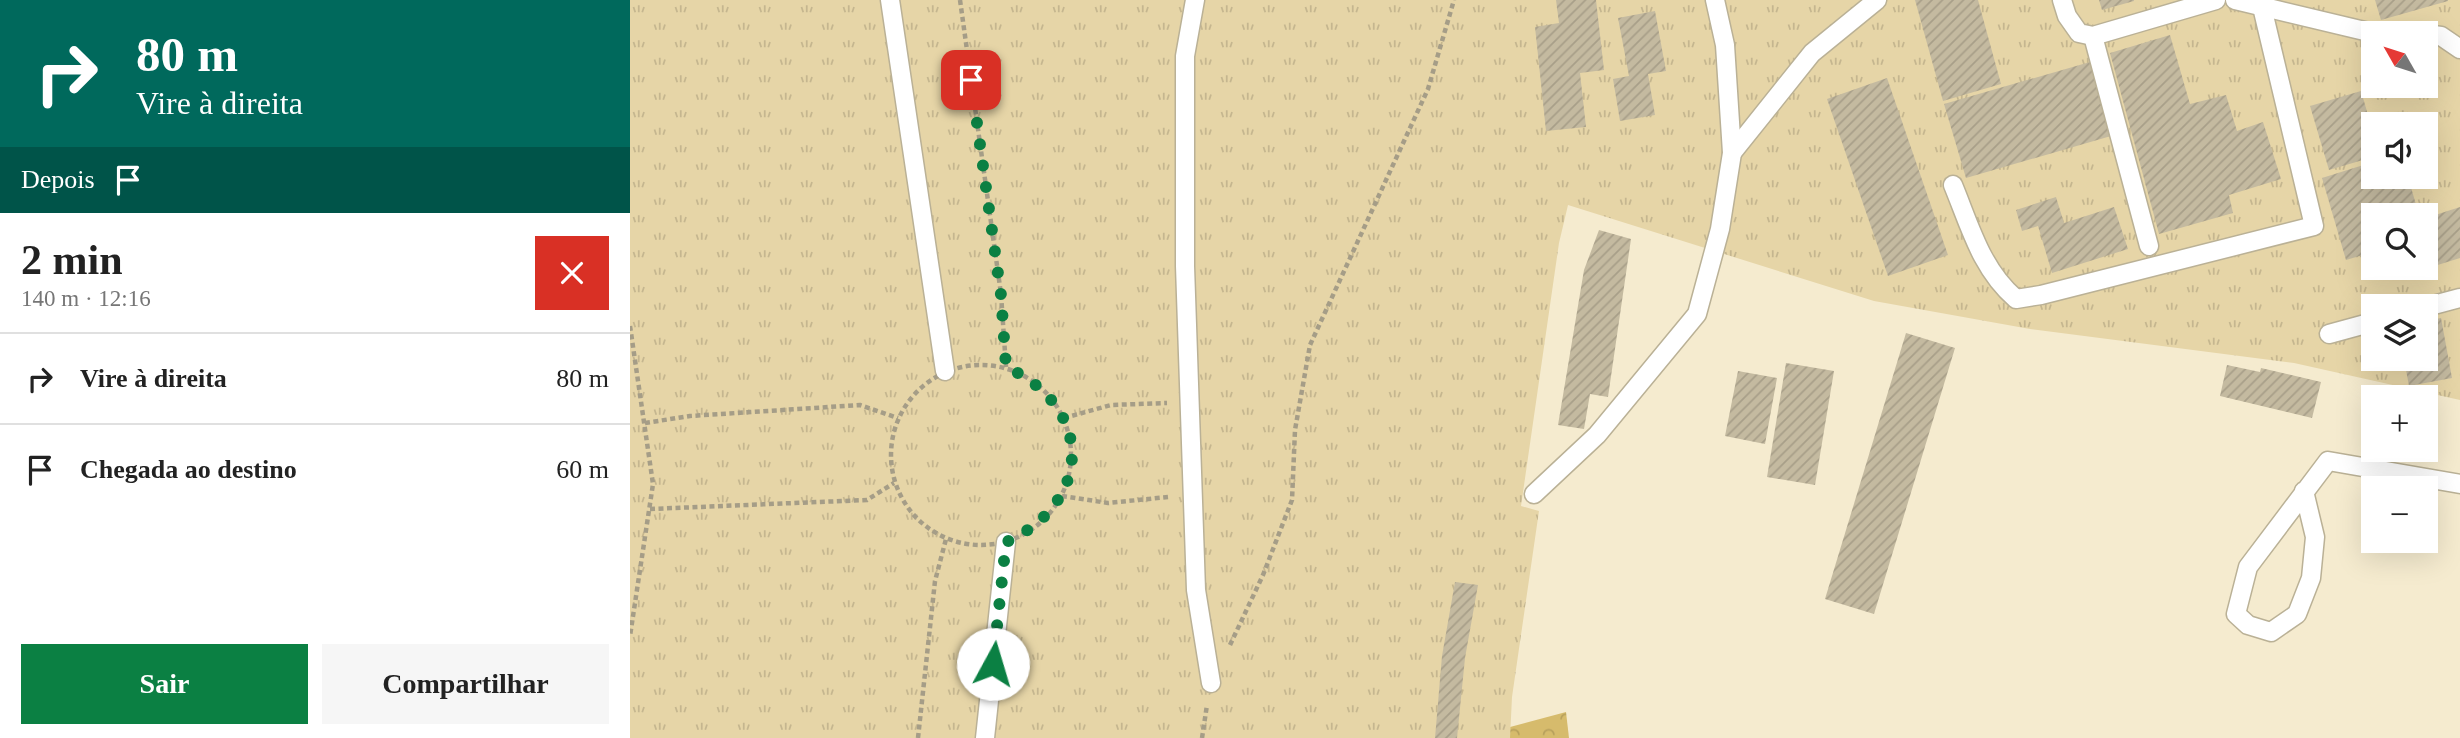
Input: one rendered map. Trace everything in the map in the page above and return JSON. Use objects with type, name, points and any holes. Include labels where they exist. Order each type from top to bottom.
[{"type":"lane","points":[[890,0],[945,371]]},
{"type":"lane","points":[[1195,0],[1185,56],[1191,495],[1196,590],[1211,683]]},
{"type":"lane","points":[[1534,494],[1597,435],[1697,314],[1720,229],[1732,153],[1725,45],[1715,0]]},
{"type":"lane","points":[[1732,153],[1812,53],[1877,0]]},
{"type":"lane","points":[[2062,0],[2067,16],[2079,33],[2093,36],[2216,0]]},
{"type":"lane","points":[[2235,0],[2361,30]]},
{"type":"lane","points":[[1953,185],[1983,260],[1998,284],[2016,299],[2054,292],[2314,226],[2262,7]]},
{"type":"lane","points":[[2438,35],[2460,48]]},
{"type":"lane","points":[[2093,36],[2149,246]]},
{"type":"lane","points":[[2438,304],[2460,298]]},
{"type":"lane","points":[[2329,334],[2361,325]]},
{"type":"lane","points":[[2304,491],[2315,537],[2311,578],[2298,614],[2271,632],[2248,625],[2236,614],[2248,567],[2304,491],[2328,461],[2460,484]]},
{"type":"lane","points":[[985,738],[1006,542]]},
{"type":"path","points":[[960,0],[1001,295],[1006,367]]},
{"type":"path","points":[[1202,738],[1211,683],[1263,575],[1292,500],[1295,430],[1310,345],[1429,89],[1454,0]]},
{"type":"path","points":[[630,326],[653,484],[630,636]]},
{"type":"path","points":[[975,364],[1006,367],[1030,378],[1050,396],[1065,418],[1071,444],[1070,471],[1062,496],[1048,516],[1029,532],[1006,542],[976,546],[946,539],[923,526],[906,507],[894,483],[890,461],[891,439],[898,418],[918,390],[945,371],[975,364]]},
{"type":"path","points":[[1065,418],[1111,405],[1189,402]]},
{"type":"path","points":[[645,424],[690,416],[860,405],[898,418]]},
{"type":"path","points":[[650,509],[867,500],[894,483]]},
{"type":"path","points":[[1062,496],[1108,503],[1191,495]]},
{"type":"path","points":[[918,738],[935,581],[946,539]]},
{"type":"green space","points":[[630,0],[2460,0],[2460,400],[2438,395],[2438,385],[2393,385],[2294,363],[2030,329],[1874,301],[1568,205],[1559,243],[1521,506],[1539,511],[1512,697],[1510,738],[630,738]]},
{"type":"green space","points":[[1566,712],[1569,738],[1480,738],[1480,735]]},
{"type":"building","points":[[1556,0],[1596,0],[1604,70],[1580,73],[1586,127],[1546,131],[1535,27],[1559,23]]},
{"type":"building","points":[[1915,0],[1978,0],[2001,84],[1943,101]]},
{"type":"building","points":[[2099,0],[2134,0],[2134,1],[2102,10]]},
{"type":"building","points":[[2375,0],[2448,0],[2448,1],[2381,20]]},
{"type":"building","points":[[1655,11],[1666,71],[1648,74],[1655,115],[1620,121],[1613,79],[1629,76],[1618,18]]},
{"type":"building","points":[[2170,35],[2190,104],[2226,95],[2237,131],[2263,122],[2281,179],[2229,195],[2233,213],[2159,234],[2110,53]]},
{"type":"building","points":[[2090,62],[2111,136],[1966,178],[1944,104]]},
{"type":"building","points":[[1887,78],[1948,255],[1888,276],[1827,99]]},
{"type":"building","points":[[2361,91],[2367,112],[2361,112],[2361,161],[2329,170],[2310,106]]},
{"type":"building","points":[[2361,166],[2361,189],[2411,189],[2416,203],[2361,203],[2361,256],[2346,260],[2322,178]]},
{"type":"building","points":[[2056,197],[2064,223],[2114,207],[2128,249],[2052,273],[2038,226],[2022,231],[2016,210]]},
{"type":"building","points":[[2460,207],[2460,258],[2438,265],[2438,214]]},
{"type":"building","points":[[1599,230],[1631,239],[1608,397],[1590,394],[1584,429],[1558,425],[1584,270]]},
{"type":"building","points":[[2441,318],[2452,378],[2409,385],[2406,371],[2438,371],[2438,319]]},
{"type":"building","points":[[1906,333],[1955,348],[1874,614],[1825,599]]},
{"type":"building","points":[[1786,363],[1834,371],[1815,485],[1767,477]]},
{"type":"building","points":[[2227,365],[2260,372],[2261,368],[2321,382],[2312,418],[2220,396]]},
{"type":"building","points":[[1738,371],[1777,378],[1765,444],[1725,436]]},
{"type":"building","points":[[1455,582],[1478,585],[1465,658],[1457,738],[1435,738],[1442,656]]},
{"type":"route","points":[[971,80],[1001,295],[1006,367],[1030,378],[1050,396],[1065,418],[1071,444],[1070,471],[1062,496],[1048,516],[1029,532],[1006,542],[993,664]]}]
